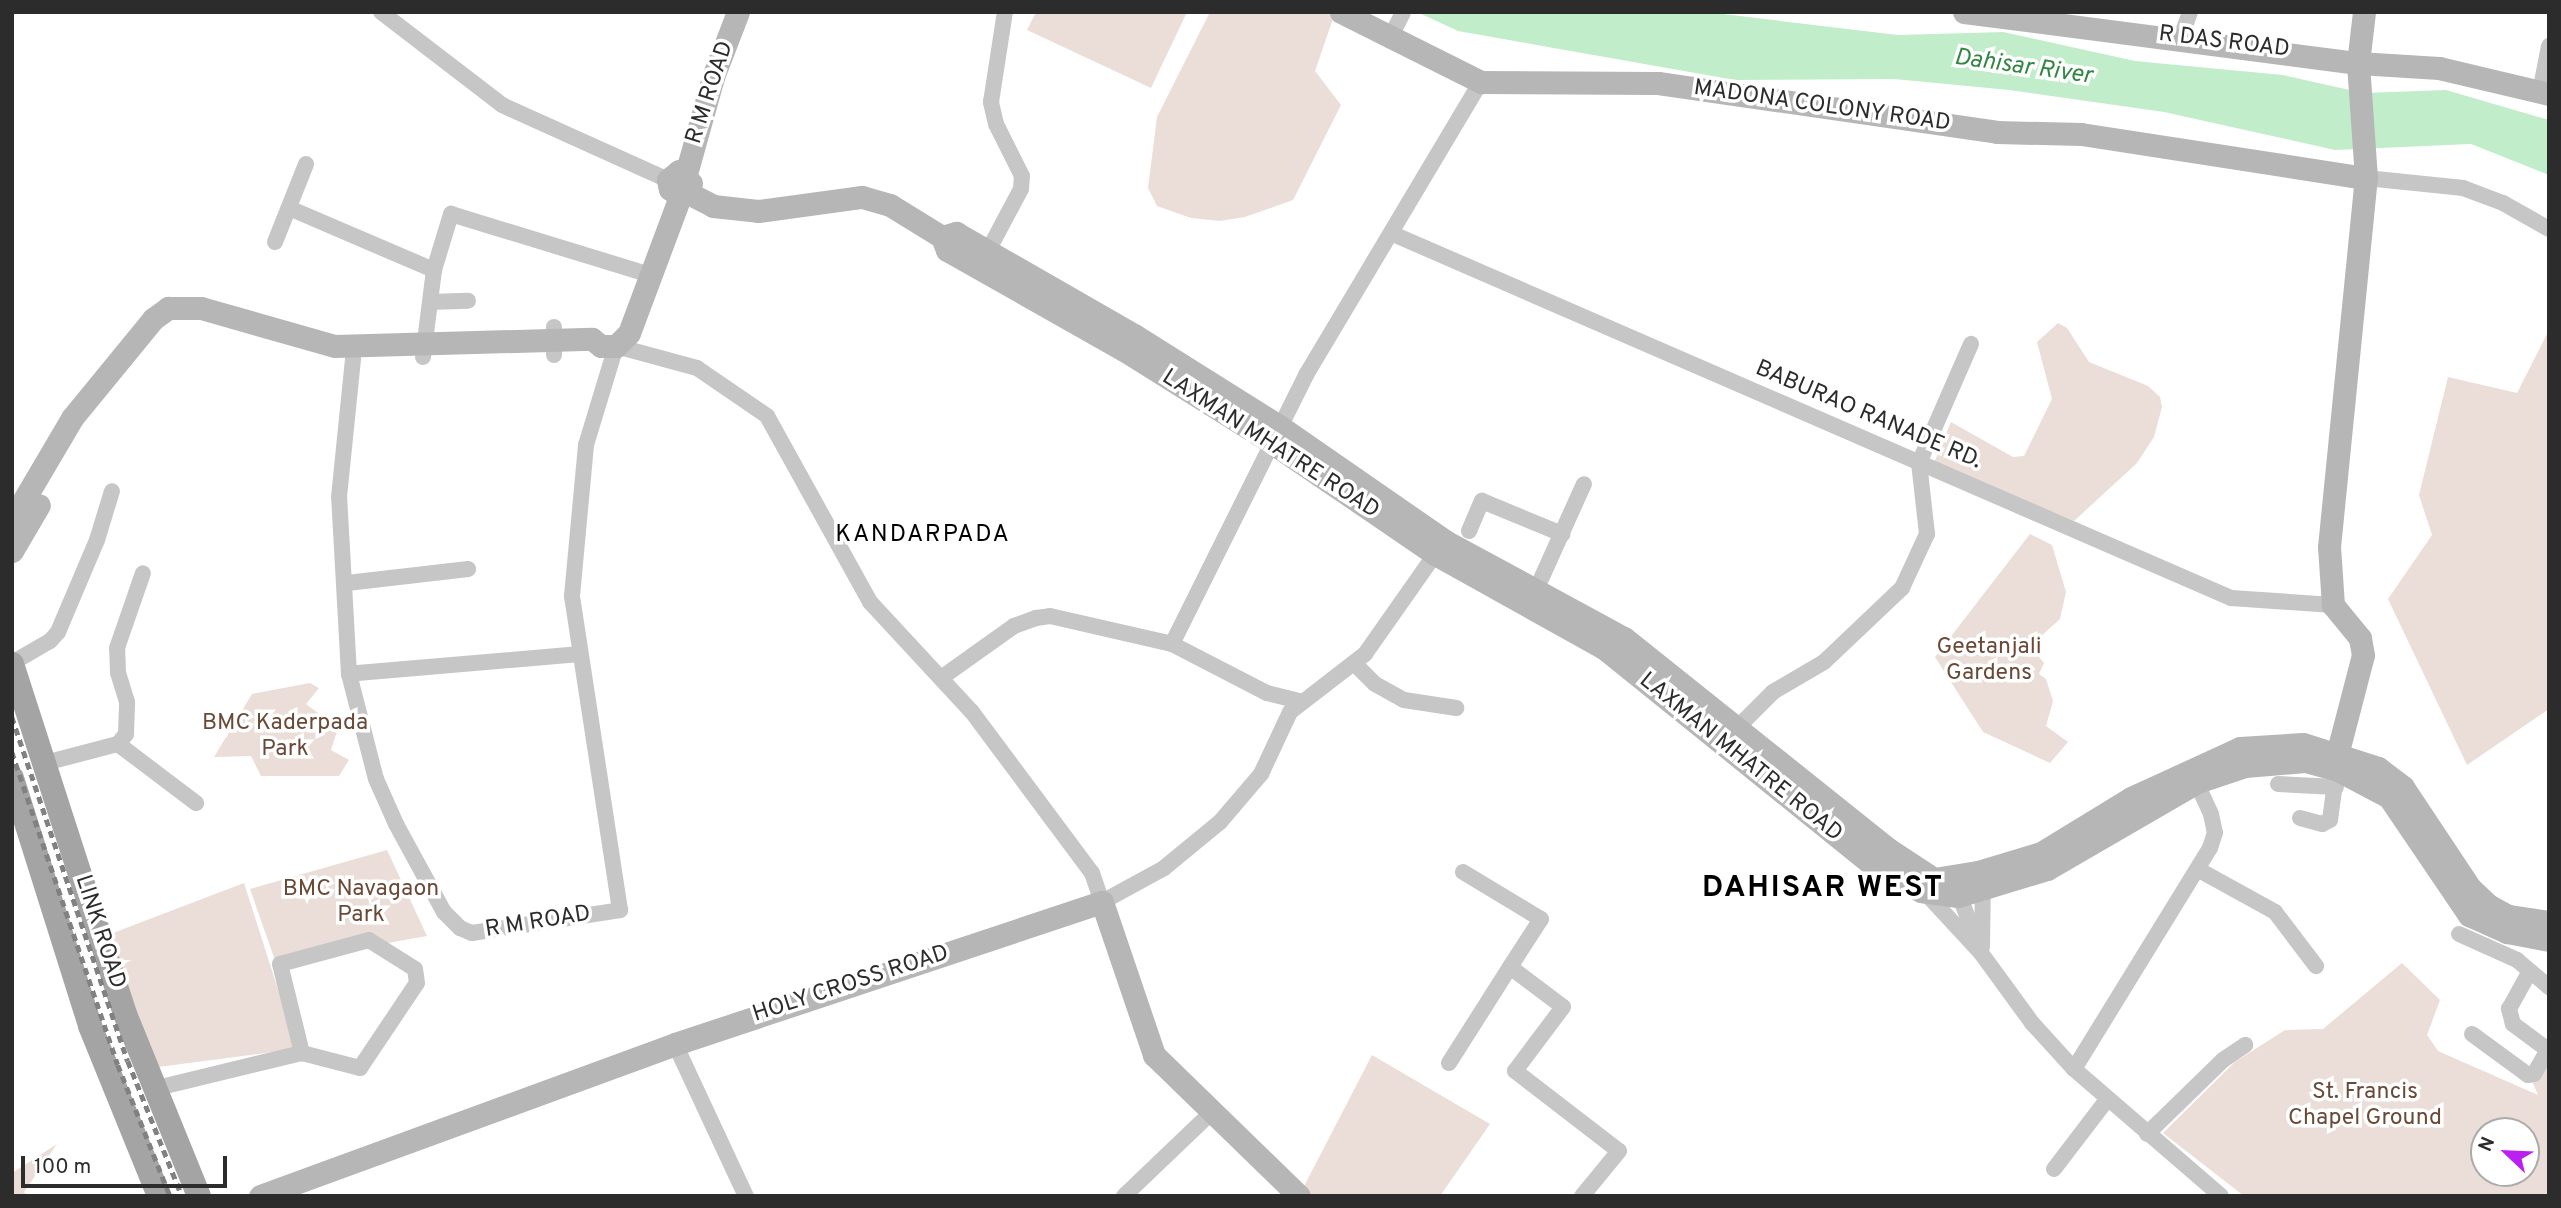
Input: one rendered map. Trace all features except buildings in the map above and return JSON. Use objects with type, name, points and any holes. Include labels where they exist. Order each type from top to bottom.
[{"type":"main road","name":"R M ROAD","points":[[680,183],[699,78],[724,12]]},
{"type":"main road","name":"R M ROAD","points":[[608,346],[629,332],[646,273],[680,183],[713,77],[738,12]]},
{"type":"main road","points":[[1341,12],[1389,40],[1481,82]]},
{"type":"main road","name":"R DAS ROAD","points":[[1964,12],[2181,37],[2359,72],[2439,68],[2544,93]]},
{"type":"main road","points":[[2337,770],[2363,655],[2360,638],[2333,605],[2329,547],[2366,178],[2359,72],[2364,12]]},
{"type":"main road","name":"MADONA COLONY ROAD","points":[[1481,82],[1658,83],[1997,132],[2081,134],[2366,178]]},
{"type":"main road","name":"LAXMAN MHATRE ROAD","points":[[680,183],[713,206],[725,205],[758,212],[876,199],[942,237],[947,250],[1275,434]]},
{"type":"main road","name":"LAXMAN MHATRE ROAD","points":[[942,237],[956,233],[1134,335],[1440,548],[1533,597],[1625,638],[1729,736],[1919,881],[1934,878],[1956,886],[1983,880],[2193,775],[2240,748],[2303,744],[2337,770],[2378,768],[2403,787],[2470,888],[2470,916],[2501,932],[2549,940]]},
{"type":"main road","points":[[12,520],[72,418],[153,319],[169,308],[201,308],[334,346],[424,351]]},
{"type":"main road","points":[[12,551],[86,425],[170,324],[198,320],[332,358],[354,358],[487,343],[554,341],[593,355],[608,346]]},
{"type":"main road","name":"LINK ROAD","points":[[12,663],[125,1014],[198,1196]]},
{"type":"main road","name":"LINK ROAD","points":[[12,778],[19,824],[90,1026],[159,1196]]},
{"type":"main road","points":[[1102,902],[1154,1055],[1299,1196]]},
{"type":"main road","name":"HOLY CROSS ROAD","points":[[260,1196],[675,1044],[1102,902]]},
{"type":"main road","name":"LAXMAN MHATRE ROAD","points":[[2501,932],[2549,922]]},
{"type":"street","points":[[381,12],[502,105],[680,183]]},
{"type":"street","points":[[988,251],[1021,189],[1022,176],[996,124],[991,102],[1005,12]]},
{"type":"street","points":[[2181,37],[2190,12]]},
{"type":"street","points":[[1389,40],[1402,15]]},
{"type":"street","points":[[2544,93],[2549,46]]},
{"type":"street","points":[[1172,644],[1275,434],[1355,292],[1394,234],[1481,82]]},
{"type":"street","points":[[275,242],[306,164]]},
{"type":"street","name":"MADONA COLONY ROAD","points":[[2366,178],[2463,188],[2549,229]]},
{"type":"street","points":[[289,208],[434,270]]},
{"type":"street","points":[[424,351],[434,270],[451,214],[646,273]]},
{"type":"street","name":"BABURAO RANADE RD.","points":[[1394,234],[2231,598],[2333,605]]},
{"type":"street","points":[[430,302],[468,301]]},
{"type":"street","points":[[1729,736],[1773,692],[1824,663],[1902,588],[1927,534],[1919,463],[1971,344]]},
{"type":"street","points":[[608,346],[697,368],[767,416],[870,602],[972,712],[1092,873],[1102,902],[1164,868],[1220,822],[1261,774],[1284,721],[1300,701],[1355,664],[1440,548]]},
{"type":"street","name":"R M ROAD","points":[[349,674],[376,779],[396,824],[453,924],[472,933],[620,910],[572,596],[586,445],[608,346]]},
{"type":"street","points":[[354,358],[339,497],[346,583],[349,674],[580,654]]},
{"type":"street","points":[[1533,597],[1584,484]]},
{"type":"street","points":[[12,663],[50,642],[58,632],[97,540],[112,491]]},
{"type":"street","points":[[1469,531],[1482,501],[1562,534]]},
{"type":"street","points":[[346,583],[468,569]]},
{"type":"street","points":[[45,763],[118,744],[126,734],[127,702],[118,673],[117,648],[143,573]]},
{"type":"street","points":[[941,678],[1014,626],[1050,616],[1172,644],[1267,693],[1300,701]]},
{"type":"street","points":[[1355,664],[1375,684],[1404,700],[1456,708]]},
{"type":"street","points":[[118,744],[197,803]]},
{"type":"street","points":[[2278,784],[2337,770],[2332,815],[2326,823],[2300,818]]},
{"type":"street","points":[[2074,1069],[2199,870],[2215,833],[2193,775]]},
{"type":"street","points":[[2199,870],[2275,912],[2316,966]]},
{"type":"street","points":[[1449,1063],[1541,919],[1463,872]]},
{"type":"street","points":[[1981,953],[1983,880]]},
{"type":"street","points":[[1919,881],[1981,953],[2032,1023],[2074,1069],[2106,1101],[2221,1196]]},
{"type":"street","points":[[1956,886],[1981,953]]},
{"type":"street","points":[[2501,932],[2530,971],[2549,987]]},
{"type":"street","points":[[153,1089],[302,1053],[360,1068],[417,983],[415,969],[369,940],[281,964],[302,1053]]},
{"type":"street","points":[[1510,967],[1563,1007],[1515,1070],[1619,1151],[1582,1196]]},
{"type":"street","points":[[2472,1034],[2528,1075],[2534,1074],[2548,1050],[2513,1024],[2509,1009],[2530,971]]},
{"type":"street","points":[[675,1044],[746,1196]]},
{"type":"street","points":[[2147,1135],[2223,1060],[2245,1045]]},
{"type":"street","points":[[2054,1169],[2106,1101]]},
{"type":"street","points":[[1124,1196],[1213,1111]]},
{"type":"green space","points":[[1036,12],[1187,12],[1151,88],[1027,30]]},
{"type":"green space","points":[[1210,12],[1335,13],[1315,71],[1341,105],[1293,200],[1245,217],[1220,221],[1191,218],[1157,206],[1148,188],[1157,117]]},
{"type":"green space","points":[[2058,323],[2067,328],[2089,362],[2148,386],[2160,397],[2162,407],[2154,437],[2137,463],[2074,521],[1934,463],[1951,422],[2013,457],[2024,456],[2052,399],[2037,342]]},
{"type":"green space","points":[[2549,330],[2549,709],[2467,765],[2388,599],[2432,535],[2419,495],[2448,377],[2517,393]]},
{"type":"green space","name":"Geetanjali Gardens","points":[[2030,534],[2052,545],[2066,592],[2060,619],[2030,646],[2044,663],[2039,674],[2046,679],[2053,701],[2046,726],[2068,742],[2050,763],[1983,732],[1935,657]]},
{"type":"green space","name":"BMC Kaderpada Park","points":[[310,683],[319,688],[306,704],[338,728],[331,750],[349,760],[339,776],[261,776],[251,756],[214,757],[252,694]]},
{"type":"green space","name":"BMC Navagaon Park","points":[[387,850],[427,936],[276,963],[250,889]]},
{"type":"green space","points":[[244,883],[297,1049],[158,1067],[105,936]]},
{"type":"green space","name":"St. Francis Chapel Ground","points":[[2402,963],[2440,1000],[2427,1035],[2438,1051],[2538,1095],[2529,1074],[2549,1065],[2549,1196],[2244,1196],[2163,1133],[2235,1062],[2285,1030],[2323,1029]]},
{"type":"green space","points":[[1372,1055],[1490,1124],[1440,1196],[1299,1196]]},
{"type":"green space","points":[[57,1144],[24,1192],[28,1196],[12,1196],[12,1173]]},
{"type":"water","name":"Dahisar River","points":[[1417,12],[1706,12],[1898,35],[2003,32],[2135,61],[2283,75],[2363,93],[2446,90],[2549,120],[2549,175],[2471,144],[2335,150],[2164,112],[2009,90],[1894,79],[1735,80],[1458,31]]},
{"type":"railway","points":[[12,717],[128,1061],[182,1196]]},
{"type":"railway","points":[[12,752],[118,1065],[170,1196]]},
{"type":"district","name":"KANDARPADA","points":[[923,536]]},
{"type":"district","name":"DAHISAR WEST","points":[[1823,889]]}]
